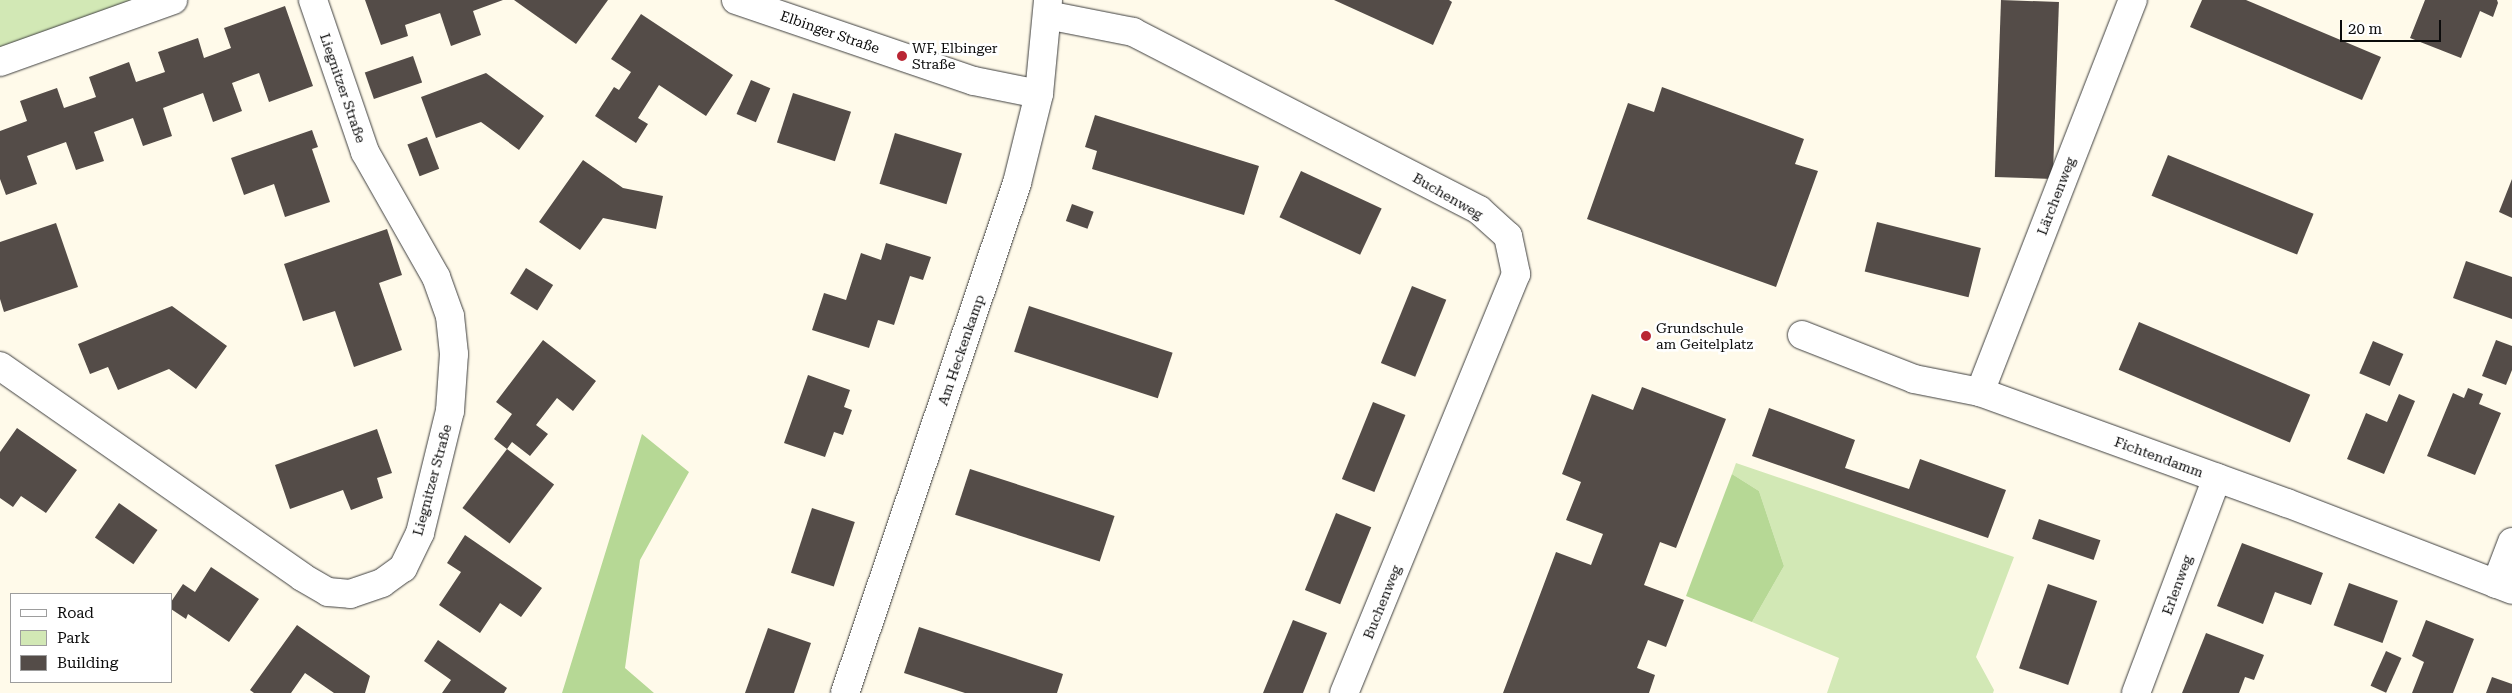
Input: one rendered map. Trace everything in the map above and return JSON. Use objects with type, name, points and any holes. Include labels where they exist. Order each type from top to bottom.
[{"type":"street","points":[[0,62],[173,0]]},
{"type":"street","name":"Liegnitzer Straße","points":[[0,366],[302,577],[328,592],[350,594],[382,583],[403,568],[420,533],[450,411],[454,354],[450,316],[436,277],[365,152],[313,0]]},
{"type":"street","name":"Elbinger Straße","points":[[736,0],[974,81],[1039,94]]},
{"type":"street","name":"Lärchenweg","points":[[1980,392],[2133,0]]},
{"type":"street","name":"Am Heckenkamp","points":[[845,693],[1017,184],[1039,94],[1048,8]]},
{"type":"street","name":"Buchenweg","points":[[1048,8],[1134,32],[1479,210],[1508,236],[1516,274],[1344,693]]},
{"type":"street","name":"Fichtendamm","points":[[1802,335],[1914,379],[1980,392],[2217,478],[2504,587]]},
{"type":"street","name":"Erlenweg","points":[[2136,693],[2217,478]]},
{"type":"street","points":[[2504,587],[2512,542]]},
{"type":"green space","points":[[0,0],[173,0],[0,62]]},
{"type":"green space","points":[[642,434],[689,472],[640,560],[625,668],[654,693],[562,693]]},
{"type":"green space","points":[[1736,463],[2014,557],[1976,657],[1994,690],[1993,693],[1827,693],[1839,658],[1752,622],[1784,566],[1759,491],[1732,474]]},
{"type":"green space","points":[[1732,474],[1759,491],[1784,566],[1752,622],[1686,596]]},
{"type":"building","points":[[365,0],[503,0],[473,11],[481,35],[451,46],[440,13],[405,25],[408,36],[381,45]]},
{"type":"building","points":[[514,0],[608,0],[576,44]]},
{"type":"building","points":[[1334,0],[1449,0],[1452,2],[1433,45]]},
{"type":"building","points":[[2001,0],[2059,2],[2053,179],[1995,177]]},
{"type":"building","points":[[2202,0],[2246,0],[2381,57],[2362,100],[2190,27]]},
{"type":"building","points":[[2425,0],[2497,0],[2498,3],[2493,17],[2480,11],[2461,58],[2410,38]]},
{"type":"building","points":[[285,6],[313,86],[269,102],[259,73],[232,83],[242,111],[213,122],[203,93],[163,108],[172,136],[143,146],[133,118],[94,132],[104,161],[76,170],[66,142],[27,156],[37,184],[6,195],[0,179],[0,131],[27,121],[20,101],[57,88],[64,108],[96,97],[89,77],[129,62],[136,82],[165,72],[158,52],[198,38],[204,58],[231,48],[224,28]]},
{"type":"building","points":[[641,14],[733,75],[706,116],[659,85],[638,118],[648,124],[636,143],[595,116],[614,87],[619,90],[631,72],[611,59]]},
{"type":"building","points":[[413,56],[422,82],[374,99],[365,73]]},
{"type":"building","points":[[486,73],[544,116],[519,150],[481,122],[436,138],[421,97]]},
{"type":"building","points":[[751,80],[770,88],[756,122],[737,114]]},
{"type":"building","points":[[1662,87],[1804,139],[1795,164],[1818,171],[1776,287],[1587,219],[1628,103],[1654,112]]},
{"type":"building","points":[[793,93],[851,112],[835,161],[777,142]]},
{"type":"building","points":[[1095,115],[1259,166],[1244,215],[1092,169],[1097,151],[1085,147]]},
{"type":"building","points":[[312,130],[318,147],[312,149],[330,202],[285,217],[274,184],[244,195],[231,158]]},
{"type":"building","points":[[895,133],[962,153],[946,204],[880,184]]},
{"type":"building","points":[[427,137],[439,169],[420,176],[407,145]]},
{"type":"building","points":[[2168,155],[2314,214],[2297,255],[2152,196]]},
{"type":"building","points":[[583,160],[623,188],[663,196],[656,229],[603,218],[580,250],[539,222]]},
{"type":"building","points":[[1301,171],[1382,209],[1360,255],[1279,217]]},
{"type":"building","points":[[2512,179],[2512,218],[2499,212]]},
{"type":"building","points":[[1072,204],[1094,212],[1087,229],[1066,221]]},
{"type":"building","points":[[1877,222],[1981,248],[1968,297],[1865,271]]},
{"type":"building","points":[[56,223],[78,287],[4,312],[0,299],[0,242]]},
{"type":"building","points":[[387,229],[402,275],[379,283],[402,350],[354,367],[335,311],[303,321],[284,264]]},
{"type":"building","points":[[886,243],[931,257],[923,280],[910,276],[894,325],[878,320],[869,348],[812,330],[824,293],[846,300],[861,253],[881,260]]},
{"type":"building","points":[[2466,261],[2512,277],[2512,319],[2453,298]]},
{"type":"building","points":[[526,268],[553,285],[537,310],[510,293]]},
{"type":"building","points":[[1412,286],[1446,300],[1415,377],[1381,363]]},
{"type":"building","points":[[172,306],[227,346],[196,389],[169,369],[118,390],[108,367],[90,374],[78,344]]},
{"type":"building","points":[[1029,306],[1173,353],[1158,398],[1014,352]]},
{"type":"building","points":[[2139,322],[2310,395],[2290,443],[2119,370]]},
{"type":"building","points":[[543,340],[596,381],[573,411],[557,398],[536,425],[548,434],[530,456],[512,442],[507,449],[494,439],[512,414],[496,402]]},
{"type":"building","points":[[2496,340],[2512,346],[2512,370],[2506,385],[2482,376]]},
{"type":"building","points":[[2373,341],[2403,354],[2390,386],[2359,373]]},
{"type":"building","points":[[808,375],[850,390],[844,407],[852,410],[843,435],[834,432],[825,457],[784,443]]},
{"type":"building","points":[[1642,387],[1726,419],[1676,548],[1660,542],[1644,585],[1684,600],[1666,647],[1648,640],[1637,668],[1655,675],[1649,693],[1503,693],[1556,552],[1591,565],[1603,534],[1566,520],[1581,482],[1562,474],[1592,394],[1633,410]]},
{"type":"building","points":[[2468,388],[2483,394],[2479,404],[2501,413],[2475,475],[2427,456],[2453,393],[2464,398]]},
{"type":"building","points":[[2399,394],[2415,401],[2384,474],[2347,459],[2366,413],[2387,422]]},
{"type":"building","points":[[1373,402],[1405,415],[1374,492],[1342,479]]},
{"type":"building","points":[[1769,408],[1855,440],[1845,468],[1909,489],[1920,459],[2006,490],[1988,538],[1752,456]]},
{"type":"building","points":[[17,428],[77,470],[46,513],[21,496],[13,507],[0,498],[0,452]]},
{"type":"building","points":[[377,429],[392,473],[377,478],[383,498],[351,510],[343,490],[290,509],[275,465]]},
{"type":"building","points":[[507,449],[554,485],[510,544],[462,508]]},
{"type":"building","points":[[970,469],[1115,516],[1100,562],[955,515]]},
{"type":"building","points":[[119,503],[158,530],[133,564],[95,537]]},
{"type":"building","points":[[812,508],[855,522],[834,587],[791,573]]},
{"type":"building","points":[[1336,513],[1371,527],[1340,604],[1305,590]]},
{"type":"building","points":[[2039,519],[2100,540],[2094,560],[2032,539]]},
{"type":"building","points":[[465,535],[542,588],[521,617],[500,603],[480,633],[439,605],[461,572],[447,563]]},
{"type":"building","points":[[2242,543],[2323,573],[2311,605],[2275,592],[2263,624],[2217,606]]},
{"type":"building","points":[[211,567],[259,599],[229,642],[188,614],[186,619],[172,610],[172,600],[183,584],[195,592]]},
{"type":"building","points":[[2349,583],[2398,601],[2382,643],[2334,625]]},
{"type":"building","points":[[2048,584],[2097,601],[2068,685],[2019,668]]},
{"type":"building","points":[[1293,620],[1327,633],[1303,693],[1263,693]]},
{"type":"building","points":[[2426,620],[2474,639],[2453,693],[2412,693],[2424,662],[2412,656]]},
{"type":"building","points":[[297,625],[370,676],[365,693],[334,693],[305,673],[291,693],[254,693],[250,690]]},
{"type":"building","points":[[919,627],[1063,674],[1057,693],[965,693],[904,673]]},
{"type":"building","points":[[768,628],[811,643],[794,693],[745,693]]},
{"type":"building","points":[[2206,633],[2264,655],[2254,680],[2245,677],[2239,693],[2182,693]]},
{"type":"building","points":[[438,640],[507,688],[504,693],[442,693],[451,680],[424,661]]},
{"type":"building","points":[[2386,651],[2402,658],[2386,693],[2371,686]]},
{"type":"building","points":[[2492,677],[2512,684],[2512,693],[2486,693]]},
{"type":"place","name":"WF, Elbinger Straße","points":[[902,56]]},
{"type":"place","name":"Grundschule am Geitelplatz","points":[[1646,336]]}]
